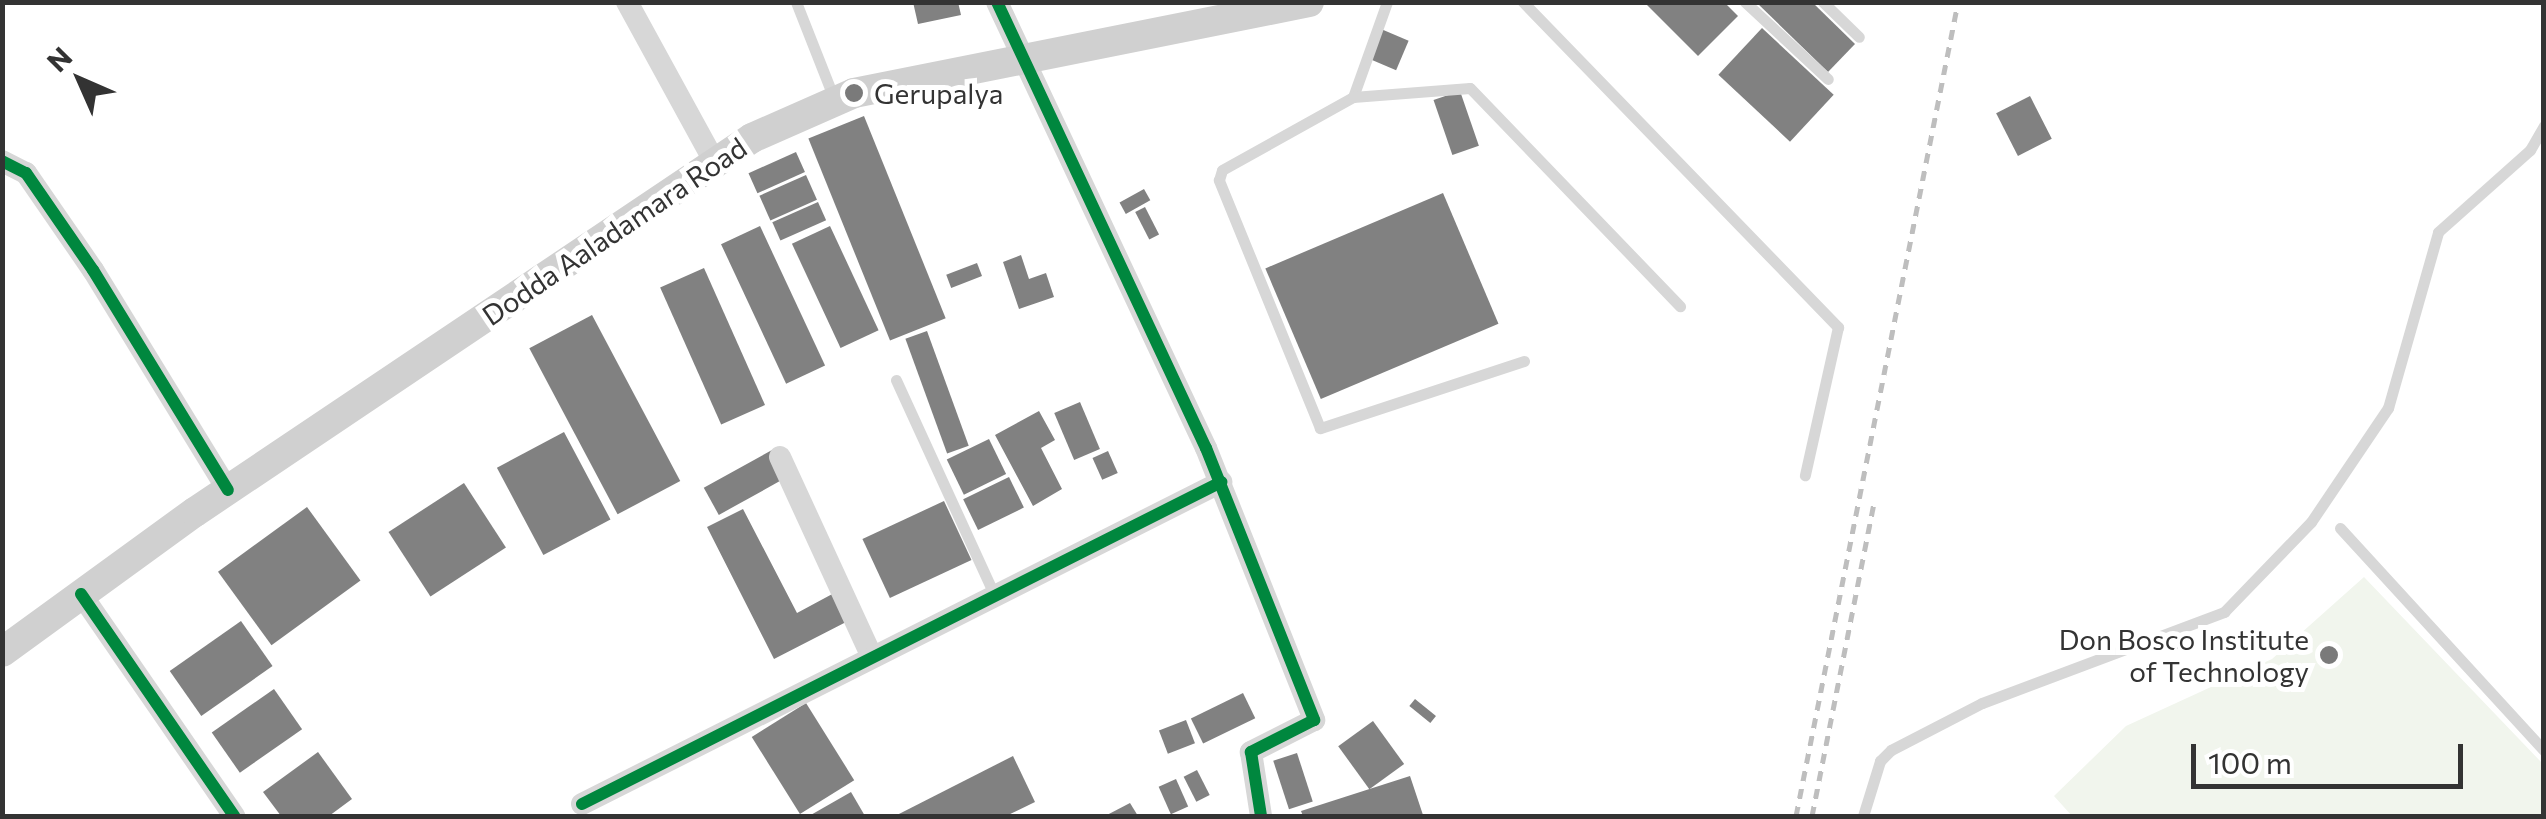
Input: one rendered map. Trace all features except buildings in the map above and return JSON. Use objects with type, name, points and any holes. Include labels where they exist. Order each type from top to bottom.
[{"type":"main road","name":"Dodda Aaladamara Road","points":[[2,652],[228,490],[752,138],[835,101],[1310,2]]},
{"type":"street","points":[[628,2],[715,163]]},
{"type":"street","points":[[996,2],[1092,194],[1221,482],[1314,720],[1250,752],[1260,810],[1236,816]]},
{"type":"street","points":[[2,161],[26,173],[82,254],[228,490]]},
{"type":"street","points":[[780,457],[871,655]]},
{"type":"street","points":[[582,804],[871,655],[1221,482]]},
{"type":"street","points":[[81,594],[234,816]]},
{"type":"lane","points":[[796,2],[835,101]]},
{"type":"lane","points":[[1353,97],[1386,2]]},
{"type":"lane","points":[[1522,2],[1838,328],[1805,475]]},
{"type":"lane","points":[[1745,2],[1828,79]]},
{"type":"lane","points":[[1823,2],[1859,37]]},
{"type":"lane","points":[[1524,360],[1325,428],[1312,420],[1219,175],[1353,97],[1470,88],[1680,306]]},
{"type":"lane","points":[[1863,816],[1880,762],[1890,750],[1982,704],[2224,612],[2311,522],[2388,408],[2438,232],[2530,150],[2544,126]]},
{"type":"lane","points":[[896,380],[994,594]]},
{"type":"lane","points":[[2340,528],[2544,751]]},
{"type":"shaded area","points":[[2364,577],[2543,764],[2543,816],[2072,816],[2054,796],[2126,726],[2272,659]]},
{"type":"railway","points":[[1796,816],[1958,2]]},
{"type":"railway","points":[[1812,816],[1874,503]]},
{"type":"cycle path","points":[[997,2],[1206,448],[1314,720],[1251,752],[1261,816]]},
{"type":"cycle path","points":[[2,161],[26,173],[93,270],[228,490]]},
{"type":"cycle path","points":[[582,804],[1221,482]]},
{"type":"cycle path","points":[[81,594],[234,816]]},
{"type":"place","name":"Gerupalya","points":[[854,93]]},
{"type":"place","name":"Don Bosco Institute of Technology","points":[[2329,655]]}]
